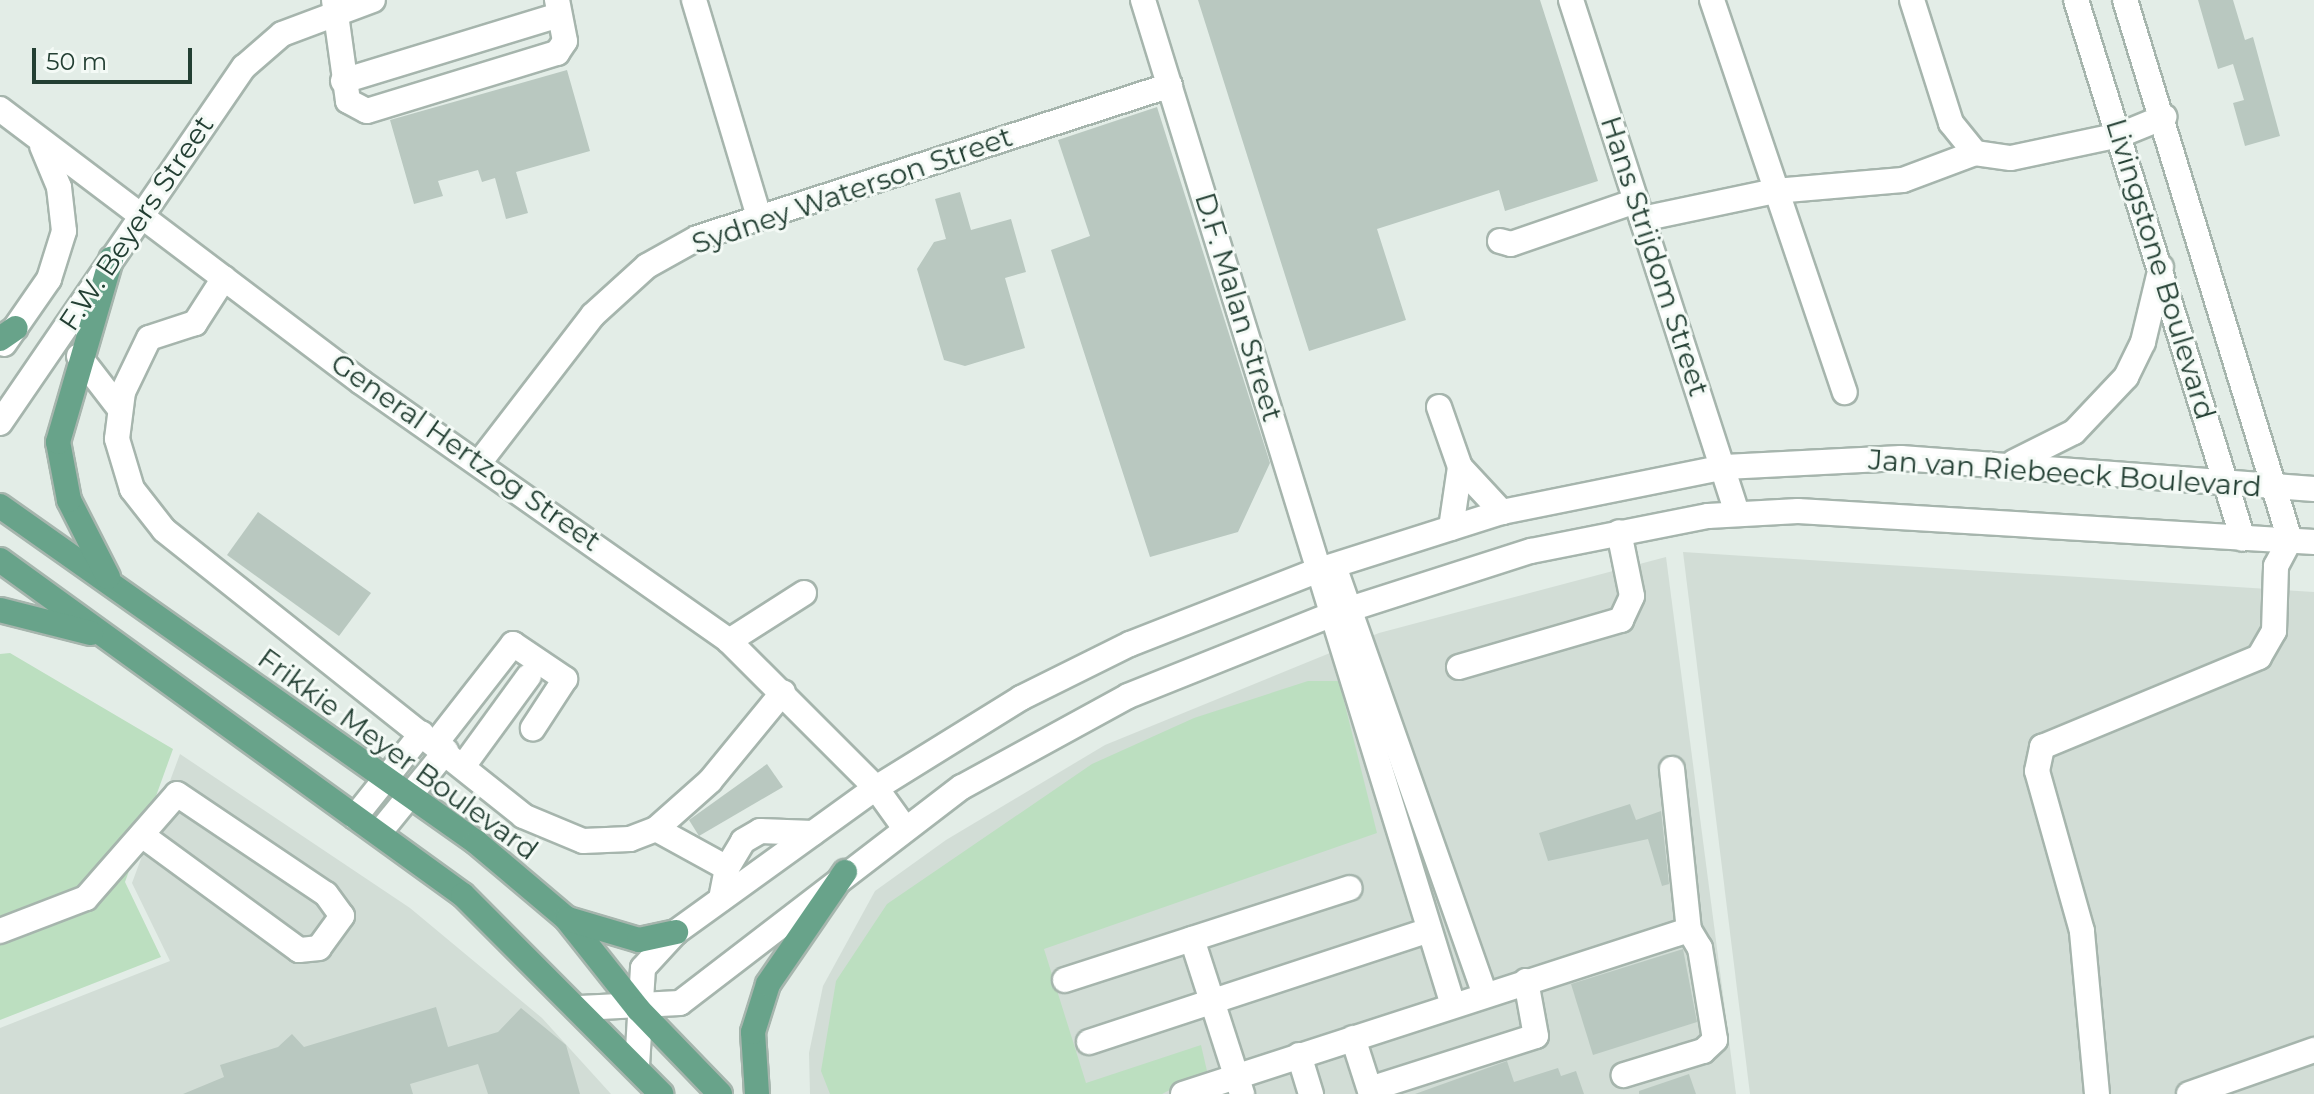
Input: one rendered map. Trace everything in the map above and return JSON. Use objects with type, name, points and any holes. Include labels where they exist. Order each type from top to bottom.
[{"type":"main road","points":[[111,259],[62,410],[61,473],[84,540],[115,588]]},
{"type":"main road","name":"Frikkie Meyer Boulevard","points":[[0,506],[411,794],[566,918],[638,1009],[720,1094]]},
{"type":"main road","points":[[0,560],[463,895],[580,1008],[661,1094]]},
{"type":"main road","points":[[0,610],[109,638]]},
{"type":"main road","points":[[757,1094],[753,1032],[768,984],[845,872]]},
{"type":"main road","points":[[566,918],[630,939],[676,932]]},
{"type":"street","name":"F.W. Beyers Street","points":[[0,423],[139,214],[259,52],[336,6],[373,0]]},
{"type":"street","points":[[694,0],[759,216]]},
{"type":"street","name":"D.F. Malan Street","points":[[1143,0],[1338,613]]},
{"type":"street","name":"Hans Strijdom Street","points":[[1571,0],[1725,467],[1737,513]]},
{"type":"street","points":[[1712,0],[1845,392]]},
{"type":"street","points":[[1912,0],[1951,123],[1975,153]]},
{"type":"street","name":"Livingstone Boulevard","points":[[2076,0],[2162,264],[2243,539]]},
{"type":"street","name":"Livingstone Boulevard","points":[[2125,0],[2164,117],[2276,486],[2302,541]]},
{"type":"street","points":[[336,6],[343,81],[352,107],[367,111],[528,62],[563,48],[558,7],[343,81]]},
{"type":"street","name":"Sydney Waterson Street","points":[[479,463],[557,357],[617,292],[697,238],[1170,85]]},
{"type":"street","name":"General Hertzog Street","points":[[0,109],[41,145],[729,641],[876,788],[904,827]]},
{"type":"street","points":[[1500,241],[1511,244],[1639,210],[1775,191],[1903,180],[1975,153],[2011,158],[2120,135],[2164,117]]},
{"type":"street","name":"F.W. Beyers Street","points":[[0,350],[8,334],[49,279],[64,231],[59,187],[41,145]]},
{"type":"street","points":[[2008,465],[2074,432],[2126,377],[2143,342],[2162,264]]},
{"type":"street","points":[[224,278],[195,323],[149,338],[119,408],[121,465],[145,510],[546,831],[607,840],[656,829],[710,781],[783,692]]},
{"type":"street","points":[[79,356],[119,408]]},
{"type":"street","points":[[1439,407],[1460,467],[1502,512]]},
{"type":"street","name":"Jan van Riebeeck Boulevard","points":[[637,1066],[638,1009],[643,968],[676,932],[721,899],[876,788],[1066,673],[1325,568],[1502,512],[1725,467],[1901,458],[2314,489]]},
{"type":"street","points":[[1451,528],[1460,467]]},
{"type":"street","name":"Jan van Riebeeck Boulevard","points":[[580,1008],[670,1007],[694,994],[904,827],[1046,737],[1128,696],[1338,613],[1619,532],[1737,513],[1884,512],[2302,541]]},
{"type":"street","points":[[1459,667],[1621,620],[1632,596],[1619,532]]},
{"type":"street","points":[[2243,539],[2276,566]]},
{"type":"street","points":[[2097,1094],[2082,931],[2037,771],[2042,747],[2259,657],[2274,631],[2276,566],[2302,541]]},
{"type":"street","points":[[729,641],[804,593]]},
{"type":"street","points":[[1338,613],[1453,1005]]},
{"type":"street","points":[[1338,613],[1485,994]]},
{"type":"street","points":[[379,833],[411,794],[513,644],[565,679],[533,728]]},
{"type":"street","points":[[355,817],[387,777],[442,748],[529,676]]},
{"type":"street","points":[[1624,1075],[1703,1051],[1715,1040],[1700,948],[1689,930],[1672,769]]},
{"type":"street","points":[[0,931],[86,898],[178,794],[326,894],[342,916],[319,948],[299,950],[142,835]]},
{"type":"street","points":[[656,829],[727,868]]},
{"type":"street","points":[[721,899],[727,868],[743,841],[760,831],[813,833]]},
{"type":"street","points":[[1065,980],[1350,888]]},
{"type":"street","points":[[1089,1042],[1429,930]]},
{"type":"street","points":[[1183,1094],[1239,1085],[1299,1055],[1689,930]]},
{"type":"street","points":[[1192,939],[1239,1085]]},
{"type":"street","points":[[1353,1038],[1371,1092],[1536,1036],[1526,981]]},
{"type":"street","points":[[2189,1094],[2314,1050]]},
{"type":"street","points":[[1299,1055],[1311,1094]]},
{"type":"shaded area","points":[[1683,552],[2314,592],[2314,1094],[1750,1094]]},
{"type":"shaded area","points":[[1666,557],[1736,1094],[810,1094],[809,1053],[823,986],[875,891],[946,840],[1105,745],[1379,633]]},
{"type":"shaded area","points":[[180,754],[410,908],[542,1018],[611,1094],[0,1094],[0,1028],[170,961],[132,883]]},
{"type":"green space","points":[[10,653],[173,749],[125,882],[161,957],[0,1020],[0,654]]},
{"type":"green space","points":[[1308,681],[1339,681],[1377,833],[1044,949],[1086,1083],[1201,1045],[1207,1071],[1162,1094],[830,1094],[821,1071],[836,981],[887,904],[1092,764],[1194,718]]},
{"type":"building","points":[[1198,0],[1540,0],[1598,181],[1505,211],[1499,190],[1377,229],[1406,320],[1309,351]]},
{"type":"building","points":[[2198,0],[2233,0],[2245,40],[2253,37],[2280,136],[2245,146],[2233,103],[2244,100],[2233,64],[2218,69]]},
{"type":"building","points":[[567,70],[590,151],[516,172],[528,213],[506,219],[495,178],[482,182],[478,170],[438,181],[443,196],[414,204],[390,120]]},
{"type":"building","points":[[1157,107],[1270,463],[1238,532],[1150,557],[1051,250],[1090,236],[1058,140]]},
{"type":"building","points":[[960,192],[971,230],[1011,219],[1026,272],[1005,278],[1025,348],[965,366],[944,360],[917,269],[934,242],[946,239],[935,199]]},
{"type":"building","points":[[258,512],[371,593],[339,636],[227,555]]},
{"type":"building","points":[[767,764],[783,787],[699,836],[689,820]]},
{"type":"building","points":[[1630,804],[1636,820],[1661,811],[1669,884],[1662,886],[1648,839],[1548,861],[1539,833]]},
{"type":"building","points":[[1683,949],[1697,1022],[1593,1055],[1571,984]]},
{"type":"building","points":[[436,1007],[448,1047],[498,1032],[521,1008],[566,1045],[580,1094],[488,1094],[478,1064],[410,1084],[413,1094],[183,1094],[224,1077],[220,1065],[278,1047],[292,1034],[304,1047]]},
{"type":"building","points":[[1507,1061],[1514,1082],[1558,1068],[1561,1076],[1576,1071],[1584,1094],[1415,1094]]},
{"type":"building","points":[[1689,1074],[1696,1094],[1639,1094],[1639,1091]]}]
